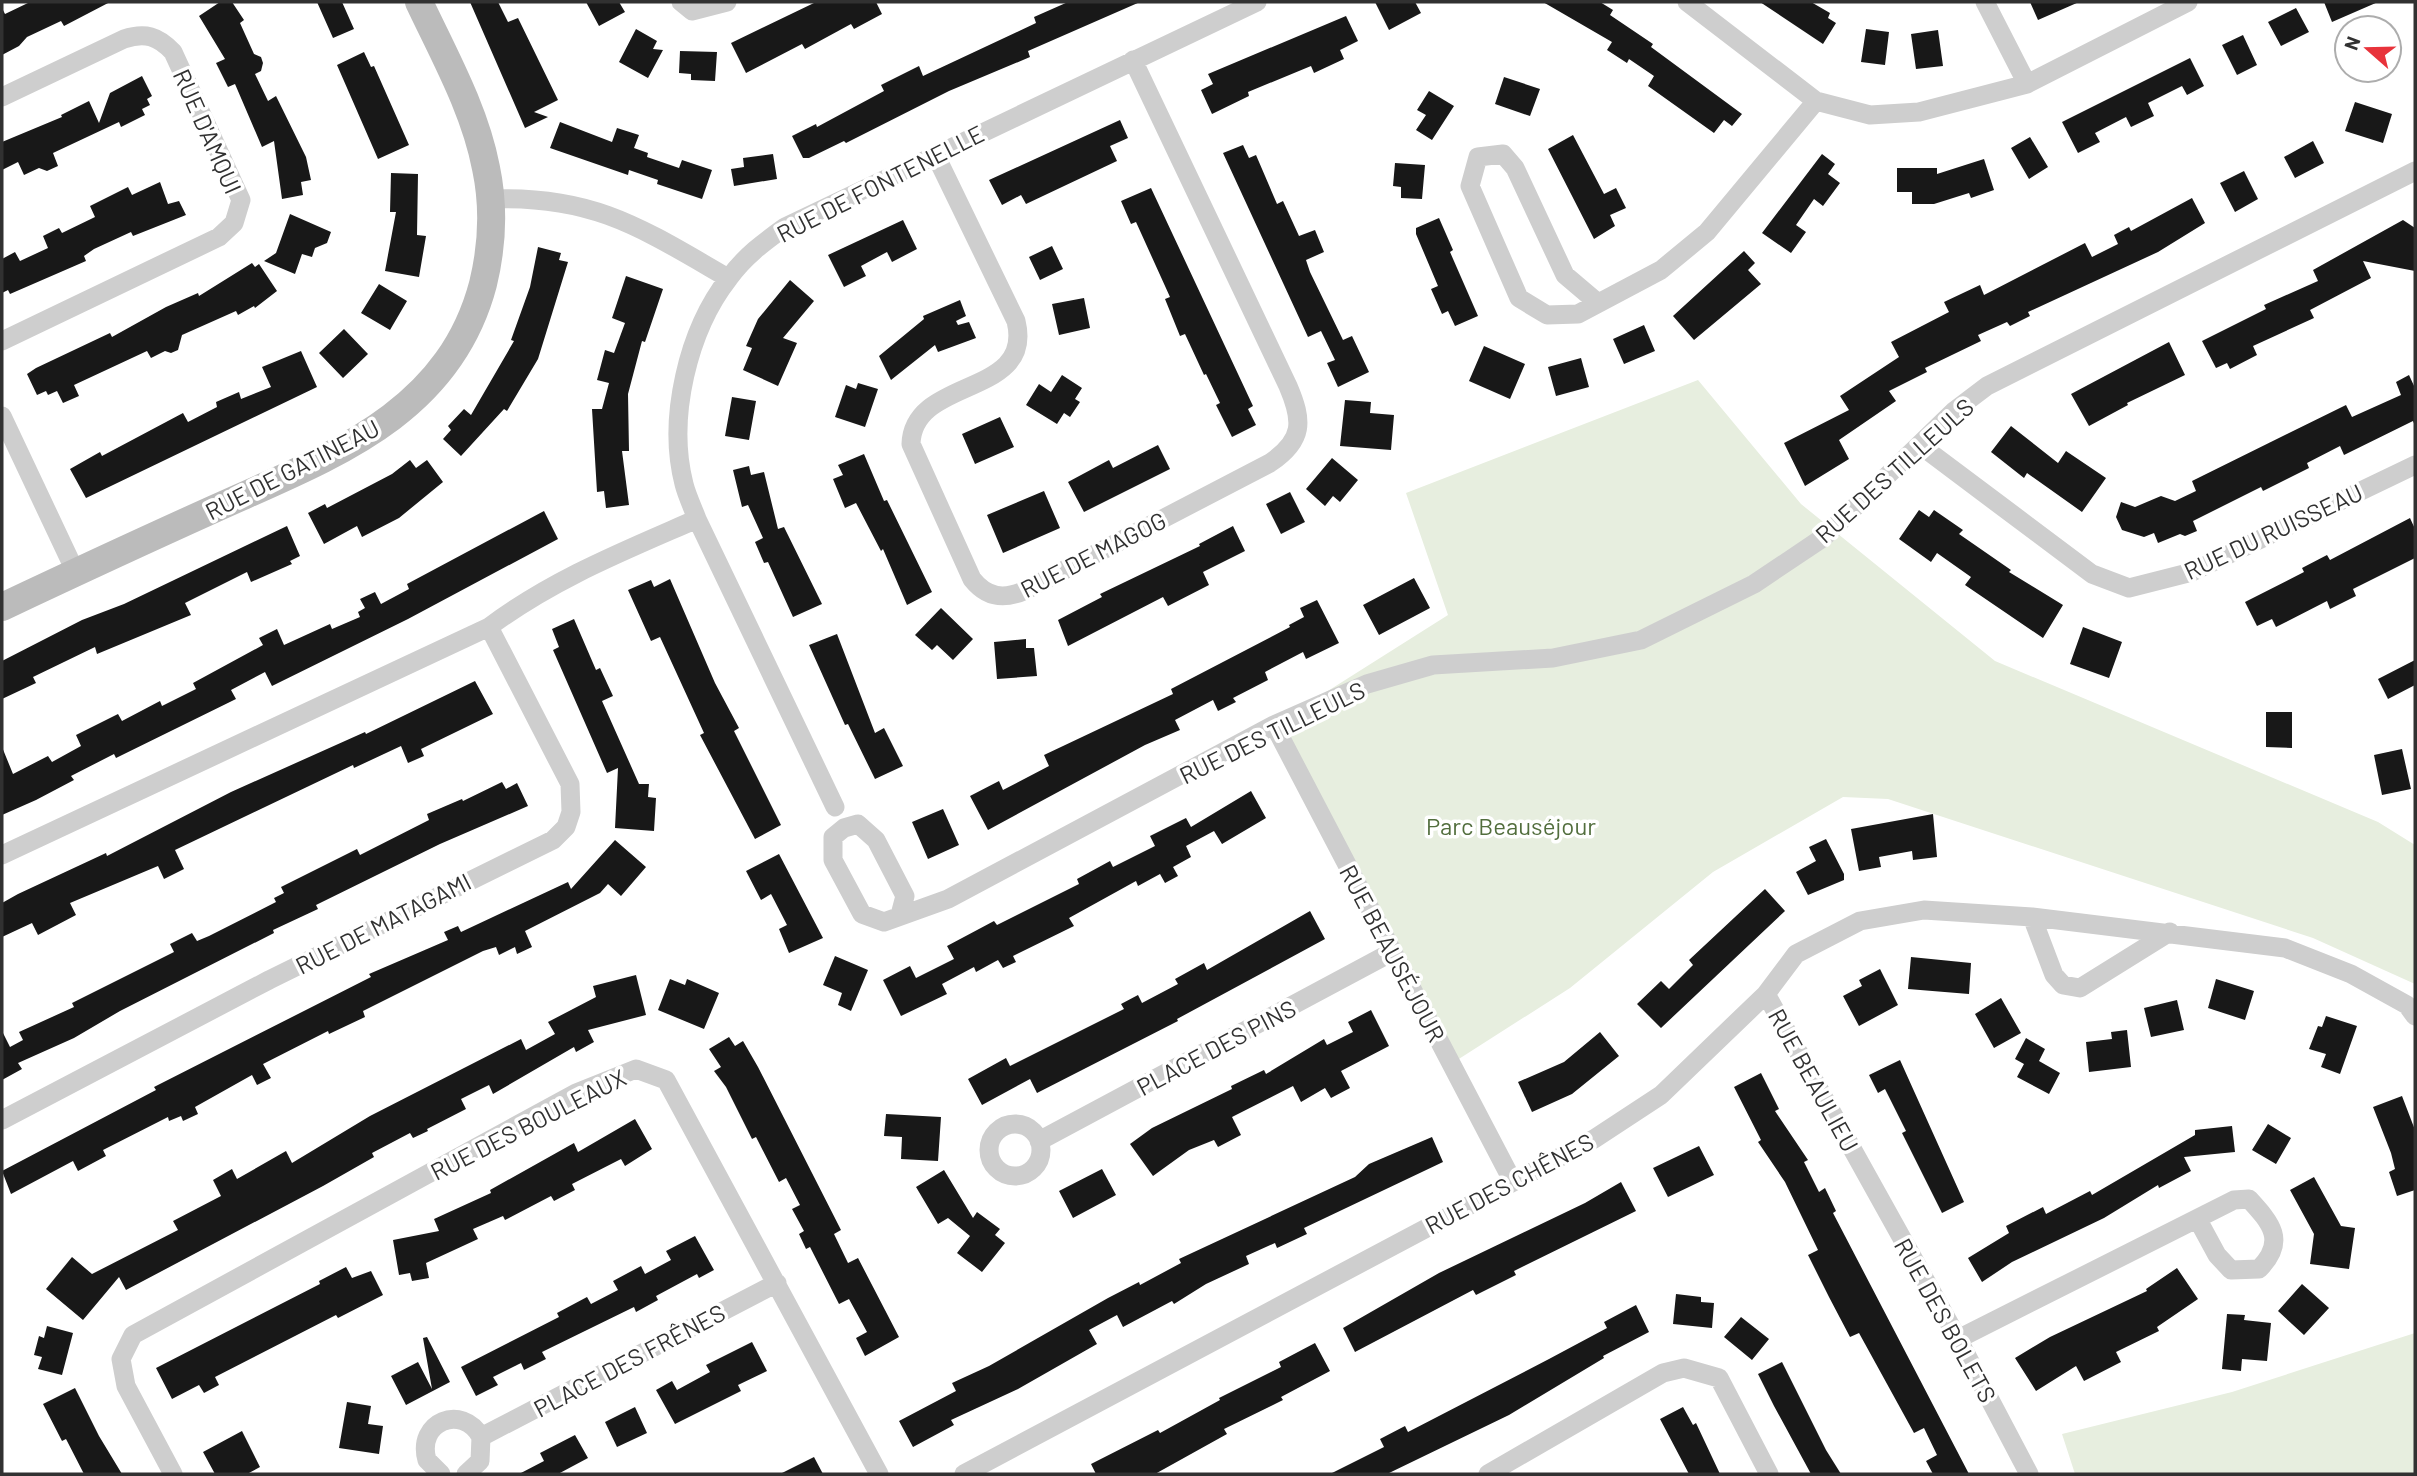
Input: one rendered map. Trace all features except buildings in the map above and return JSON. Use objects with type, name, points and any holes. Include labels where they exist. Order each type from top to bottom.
[{"type":"street","name":"RUE DE GATINEAU","points":[[2,607],[330,455],[372,432],[408,405],[445,365],[472,316],[487,263],[491,199],[477,135],[419,2]]},
{"type":"street","points":[[681,2],[692,11],[727,2]]},
{"type":"street","name":"RUE DE FONTENELLE","points":[[835,807],[697,519],[683,483],[681,408],[699,334],[728,278],[764,242],[785,227],[1257,2]]},
{"type":"street","points":[[1687,2],[1816,101],[1870,115],[1919,112],[2026,84],[2188,2]]},
{"type":"street","points":[[1985,2],[2026,84]]},
{"type":"street","name":"RUE D'AMQUI","points":[[2,97],[124,38],[135,35],[154,37],[173,52],[241,200],[234,223],[219,237],[2,341]]},
{"type":"street","name":"RUE DE MAGOG","points":[[935,154],[1016,321],[1019,340],[1005,367],[923,412],[913,427],[911,444],[972,579],[986,593],[1003,597],[1026,590],[1270,463],[1290,447],[1299,427],[1300,419],[1288,386],[1133,60]]},
{"type":"street","points":[[1598,303],[1565,275],[1515,168],[1503,154],[1478,157],[1470,186],[1519,298],[1547,315],[1578,314],[1661,271],[1707,232],[1816,101]]},
{"type":"street","name":"RUE DES TILLEULS","points":[[900,915],[905,896],[876,839],[858,824],[844,828],[833,837],[833,860],[862,914],[884,922],[948,899],[1274,725],[1367,684],[1433,665],[1553,658],[1641,640],[1754,584],[1824,537],[1954,411],[1987,386],[2415,171]]},
{"type":"street","points":[[491,199],[555,202],[618,217],[728,278]]},
{"type":"street","points":[[2,416],[76,573]]},
{"type":"street","name":"RUE DU RUISSEAU","points":[[1920,445],[2092,574],[2129,588],[2192,572],[2415,465]]},
{"type":"street","points":[[2,855],[489,627],[519,605],[583,568],[697,519]]},
{"type":"street","name":"RUE DE MATAGAMI","points":[[2,1120],[293,968],[553,840],[566,827],[573,798],[570,784],[489,627]]},
{"type":"street","name":"RUE BEAUSÉJOUR","points":[[1274,725],[1512,1180]]},
{"type":"street","name":"RUE DES CHÊNES","points":[[964,1474],[1512,1180],[1594,1139],[1661,1095],[1766,994],[1796,954],[1860,921],[1924,910],[2032,917],[2285,948],[2351,974],[2407,1005],[2415,1016]]},
{"type":"street","points":[[2032,917],[2054,975],[2063,985],[2080,988],[2170,932]]},
{"type":"street","name":"PLACE DES PINS","points":[[1040,1141],[1392,952]]},
{"type":"street","name":"RUE BEAULIEU","points":[[1766,994],[1862,1166]]},
{"type":"street","name":"RUE DES BOULEAUX","points":[[173,1474],[127,1386],[121,1359],[133,1335],[576,1093],[636,1069],[666,1080],[878,1474]]},
{"type":"street","name":"RUE DES BOLETS","points":[[1862,1166],[2029,1474]]},
{"type":"street","points":[[1958,1339],[2198,1220]]},
{"type":"street","name":"PLACE DES FRÊNES","points":[[481,1437],[777,1283]]},
{"type":"street","points":[[1489,1474],[1509,1469],[1663,1373],[1684,1368],[1719,1378],[1769,1474]]},
{"type":"street","points":[[441,1474],[431,1467],[424,1450],[431,1428],[448,1418],[459,1419],[476,1429],[481,1437],[483,1451],[480,1461],[466,1474]]},
{"type":"green space","name":"Parc Beauséjour","points":[[1698,380],[1801,504],[1995,661],[2378,822],[2415,845],[2415,984],[2313,938],[1888,799],[1843,797],[1713,872],[1570,988],[1451,1064],[1274,725],[1448,615],[1406,493]]},
{"type":"green space","points":[[2415,1333],[2415,1474],[2075,1474],[2062,1434],[2232,1392]]}]
